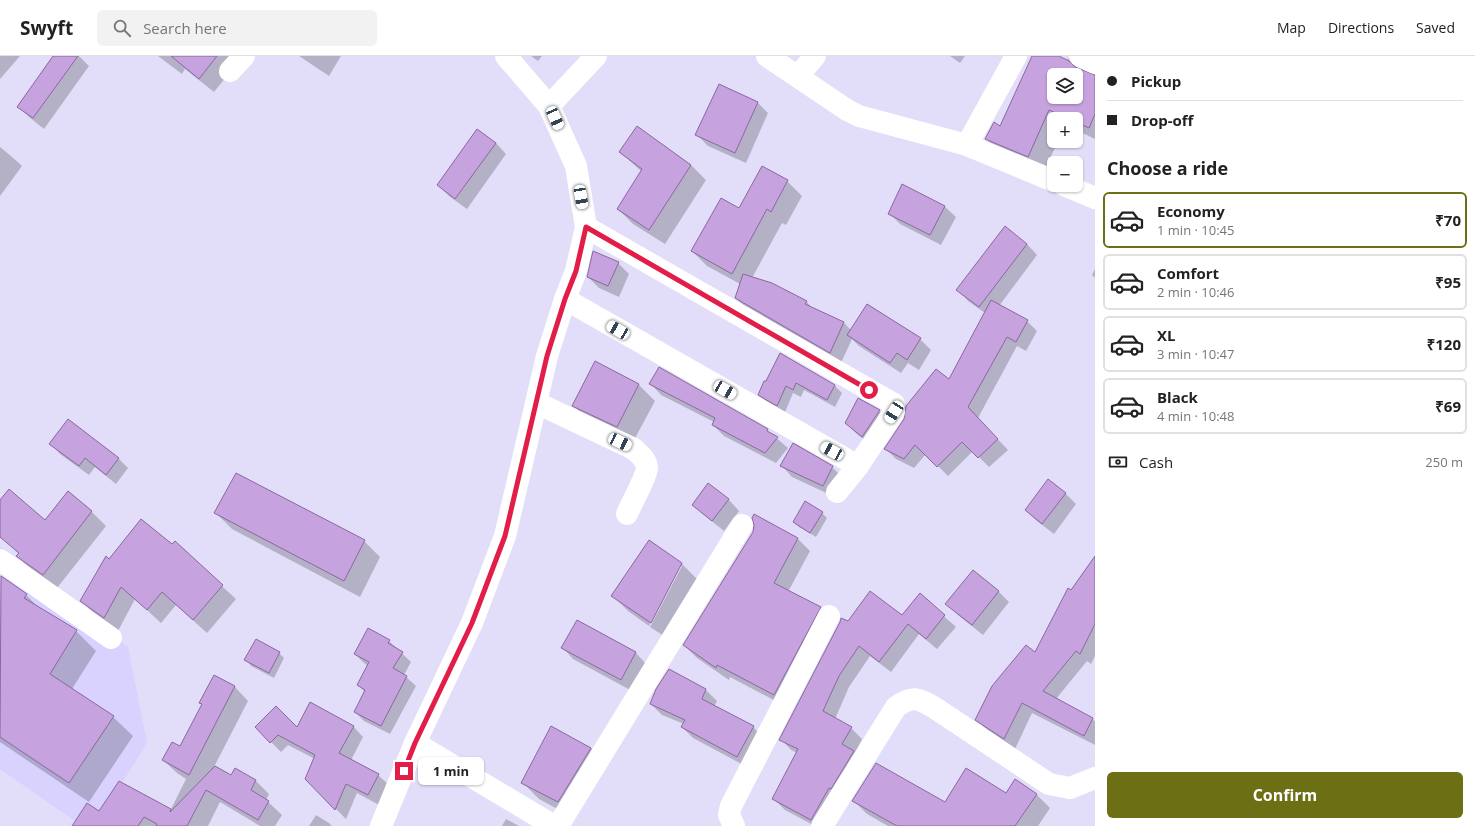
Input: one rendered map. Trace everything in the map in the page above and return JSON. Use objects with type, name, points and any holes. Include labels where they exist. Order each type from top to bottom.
[{"type":"street","points":[[381,826],[415,743],[472,623],[505,536],[547,356],[565,299],[576,271],[586,227],[576,166],[550,106],[506,56]]},
{"type":"street","points":[[550,106],[596,56]]},
{"type":"street","points":[[767,56],[847,110],[859,116],[967,145],[1047,178]]},
{"type":"street","points":[[798,76],[814,56]]},
{"type":"street","points":[[967,145],[1016,56]]},
{"type":"street","points":[[1080,56],[1095,63]]},
{"type":"street","points":[[1081,192],[1095,198]]},
{"type":"street","points":[[586,227],[894,404],[894,412],[858,466],[837,492]]},
{"type":"street","points":[[565,299],[858,466]]},
{"type":"street","points":[[537,403],[634,449],[642,457],[647,466],[645,474],[627,514]]},
{"type":"street","points":[[558,826],[742,525]]},
{"type":"street","points":[[0,560],[111,638]]},
{"type":"street","points":[[734,826],[729,815],[731,806],[829,616]]},
{"type":"street","points":[[822,826],[896,708],[903,702],[910,699],[922,700],[1049,784],[1070,788],[1095,778]]},
{"type":"street","points":[[415,743],[554,826]]},
{"type":"shaded area","points":[[0,547],[128,647],[147,743],[95,826],[82,826],[0,769]]},
{"type":"building","points":[[53,56],[78,56],[33,118],[17,107]]},
{"type":"building","points":[[171,56],[217,56],[199,79]]},
{"type":"building","points":[[1032,56],[1059,56],[1069,61],[1078,68],[1047,68],[1047,104],[1083,104],[1083,70],[1095,75],[1095,114],[1089,128],[1083,125],[1083,112],[1053,112],[1049,110],[1028,157],[985,139],[994,122],[1000,126]]},
{"type":"building","points":[[719,84],[758,102],[735,153],[695,135]]},
{"type":"building","points":[[637,126],[691,165],[649,230],[617,209],[642,169],[619,152]]},
{"type":"building","points":[[477,129],[496,143],[455,199],[437,185]]},
{"type":"building","points":[[762,166],[788,180],[771,212],[767,209],[732,274],[691,251],[721,198],[739,208]]},
{"type":"building","points":[[902,184],[945,206],[930,235],[888,214]]},
{"type":"building","points":[[1005,226],[1027,244],[979,307],[956,290]]},
{"type":"building","points":[[593,251],[619,262],[608,286],[587,277]]},
{"type":"building","points":[[743,274],[772,283],[807,301],[805,304],[844,322],[830,353],[735,298]]},
{"type":"building","points":[[991,300],[1028,320],[1016,342],[1007,337],[968,407],[998,439],[978,458],[962,442],[937,467],[915,445],[904,459],[884,449],[904,419],[906,406],[936,369],[949,379]]},
{"type":"building","points":[[867,304],[921,338],[907,360],[897,353],[890,363],[847,335]]},
{"type":"building","points":[[780,353],[835,385],[827,400],[796,383],[793,390],[786,386],[777,406],[758,395]]},
{"type":"building","points":[[595,361],[639,384],[617,427],[572,406]]},
{"type":"building","points":[[659,367],[768,429],[767,431],[778,437],[765,453],[712,425],[715,418],[649,384]]},
{"type":"building","points":[[858,398],[880,410],[862,437],[845,423]]},
{"type":"building","points":[[68,419],[119,458],[106,475],[85,458],[79,466],[49,444]]},
{"type":"building","points":[[793,443],[833,466],[823,486],[780,466]]},
{"type":"building","points":[[236,473],[365,540],[344,581],[214,513]]},
{"type":"building","points":[[1048,479],[1066,493],[1042,524],[1025,510]]},
{"type":"building","points":[[708,483],[729,499],[712,521],[692,505]]},
{"type":"building","points":[[9,489],[45,520],[68,491],[92,511],[43,575],[16,556],[19,553],[0,537],[0,500]]},
{"type":"building","points":[[805,501],[823,512],[810,533],[793,522]]},
{"type":"building","points":[[754,514],[798,538],[774,583],[821,607],[774,695],[717,665],[716,668],[683,645],[753,532],[754,525],[752,518]]},
{"type":"building","points":[[141,519],[172,544],[175,541],[223,585],[193,620],[162,592],[147,610],[121,587],[104,618],[80,601],[106,556],[109,559]]},
{"type":"building","points":[[649,540],[682,563],[651,623],[611,596]]},
{"type":"building","points":[[1095,556],[1095,624],[1080,654],[1076,651],[1043,691],[1093,718],[1084,736],[1022,703],[1004,739],[975,720],[992,686],[1026,645],[1035,652],[1068,588],[1071,590]]},
{"type":"building","points":[[973,570],[999,591],[972,625],[945,604]]},
{"type":"building","points":[[1,576],[27,594],[24,598],[77,630],[50,674],[114,716],[69,783],[0,737]]},
{"type":"building","points":[[870,591],[902,615],[920,593],[945,615],[926,639],[908,624],[879,662],[859,646],[839,676],[823,711],[852,727],[842,744],[854,751],[831,789],[829,788],[811,820],[772,799],[798,749],[779,740],[841,618],[848,621]]},
{"type":"building","points":[[577,620],[636,652],[621,680],[561,648]]},
{"type":"building","points":[[368,628],[390,640],[388,643],[403,652],[393,668],[407,676],[381,726],[354,712],[365,690],[357,685],[369,662],[354,654]]},
{"type":"building","points":[[256,639],[280,652],[269,673],[244,660]]},
{"type":"building","points":[[669,669],[706,689],[702,699],[754,726],[737,757],[681,727],[685,720],[650,704],[656,689]]},
{"type":"building","points":[[214,675],[235,686],[189,775],[162,760],[172,742],[180,746],[202,704],[199,703]]},
{"type":"building","points":[[310,702],[354,726],[339,753],[379,774],[368,795],[346,784],[335,810],[305,779],[315,755],[278,735],[270,743],[255,727],[276,706],[297,727]]},
{"type":"building","points":[[551,726],[591,748],[558,802],[521,783]]},
{"type":"building","points":[[876,763],[945,802],[966,768],[1006,793],[1015,779],[1037,794],[1015,826],[897,826],[852,801]]},
{"type":"building","points":[[215,766],[231,775],[235,768],[256,780],[251,790],[269,801],[258,820],[206,790],[187,826],[156,826],[157,824],[144,817],[138,826],[72,826],[87,803],[99,811],[119,781],[171,809],[170,812]]},
{"type":"route","points":[[404,771],[415,743],[472,623],[505,536],[547,356],[565,299],[576,271],[586,227],[869,390]]}]
